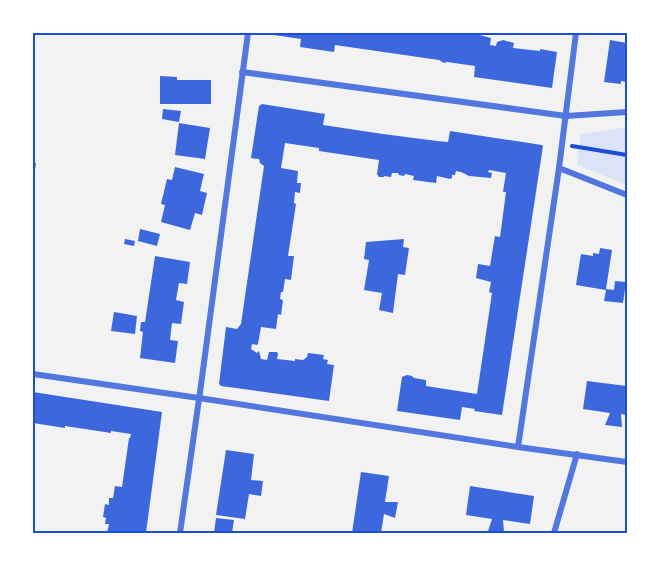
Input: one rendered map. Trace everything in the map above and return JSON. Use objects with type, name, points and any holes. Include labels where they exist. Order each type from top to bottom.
[{"type":"street","points":[[180,533],[248,33]]},
{"type":"street","points":[[518,447],[559,168],[576,33]]},
{"type":"street","points":[[242,72],[566,116],[627,112]]},
{"type":"street","points":[[559,168],[627,195]]},
{"type":"street","points":[[33,374],[627,462]]},
{"type":"street","points":[[554,533],[577,454]]},
{"type":"path","points":[[562,144],[627,155]]},
{"type":"shaded area","points":[[627,127],[627,185],[577,165],[581,134]]},
{"type":"building","points":[[268,33],[472,33],[491,38],[490,45],[496,46],[497,42],[503,40],[514,43],[513,48],[557,52],[552,88],[474,77],[475,66],[444,63],[439,60],[335,45],[334,52],[300,47],[301,39]]},
{"type":"building","points":[[610,40],[627,43],[627,82],[621,81],[621,84],[604,82]]},
{"type":"building","points":[[160,76],[177,77],[177,80],[211,80],[211,104],[160,104]]},
{"type":"building","points":[[262,104],[325,114],[323,125],[383,134],[448,142],[450,131],[543,146],[502,415],[462,407],[460,420],[397,411],[402,377],[407,375],[426,380],[426,386],[477,394],[492,293],[489,292],[491,282],[476,278],[478,264],[490,266],[495,236],[500,237],[506,173],[489,170],[488,172],[492,173],[491,178],[469,176],[456,171],[450,179],[437,176],[436,183],[413,180],[414,176],[405,174],[404,176],[398,173],[392,173],[391,177],[379,177],[377,174],[379,160],[319,151],[319,148],[285,143],[281,168],[298,171],[297,183],[301,183],[300,193],[295,192],[294,203],[296,204],[288,256],[294,256],[291,280],[285,279],[283,292],[281,292],[280,299],[283,300],[281,315],[278,314],[276,329],[261,327],[258,344],[252,344],[251,349],[257,353],[259,351],[261,359],[267,360],[269,352],[277,352],[277,359],[295,361],[295,359],[303,360],[308,353],[324,355],[323,359],[328,360],[327,364],[334,365],[329,401],[219,384],[226,327],[237,329],[241,324],[264,166],[259,159],[251,158],[259,106]]},
{"type":"building","points":[[163,109],[181,111],[179,122],[162,119]]},
{"type":"building","points":[[179,123],[210,128],[205,159],[175,155]]},
{"type":"building","points":[[33,163],[36,163],[34,177],[33,177]]},
{"type":"building","points":[[175,167],[204,174],[200,191],[207,193],[202,215],[195,213],[190,230],[161,222],[165,205],[161,204],[167,179],[172,180]]},
{"type":"building","points":[[140,229],[160,234],[157,246],[138,241]]},
{"type":"building","points":[[125,239],[135,241],[134,246],[124,244]]},
{"type":"building","points":[[404,239],[403,247],[409,248],[405,275],[398,274],[393,313],[379,310],[382,293],[364,290],[369,260],[364,259],[366,242]]},
{"type":"building","points":[[600,248],[612,250],[606,289],[614,290],[615,281],[626,282],[623,303],[604,301],[606,290],[576,285],[581,254],[593,256],[593,253],[599,254]]},
{"type":"building","points":[[155,256],[190,262],[187,284],[179,283],[176,300],[184,302],[181,324],[172,323],[170,340],[178,341],[175,363],[140,358],[143,332],[140,331],[141,322],[145,322]]},
{"type":"building","points":[[114,312],[137,316],[135,334],[111,331]]},
{"type":"building","points":[[587,381],[627,386],[627,415],[621,414],[622,427],[605,425],[610,413],[583,409]]},
{"type":"building","points":[[33,392],[162,412],[146,533],[107,533],[109,524],[105,524],[106,518],[103,517],[105,504],[109,505],[109,498],[113,498],[115,486],[122,487],[131,434],[33,423]]},
{"type":"building","points":[[226,450],[254,454],[251,480],[263,481],[261,496],[249,494],[245,519],[216,515]]},
{"type":"building","points":[[361,472],[389,476],[385,502],[398,502],[395,518],[384,514],[381,533],[352,533]]},
{"type":"building","points":[[470,486],[534,496],[530,524],[503,520],[504,532],[488,531],[492,519],[466,515]]},
{"type":"building","points":[[216,518],[234,520],[232,533],[214,533]]}]
